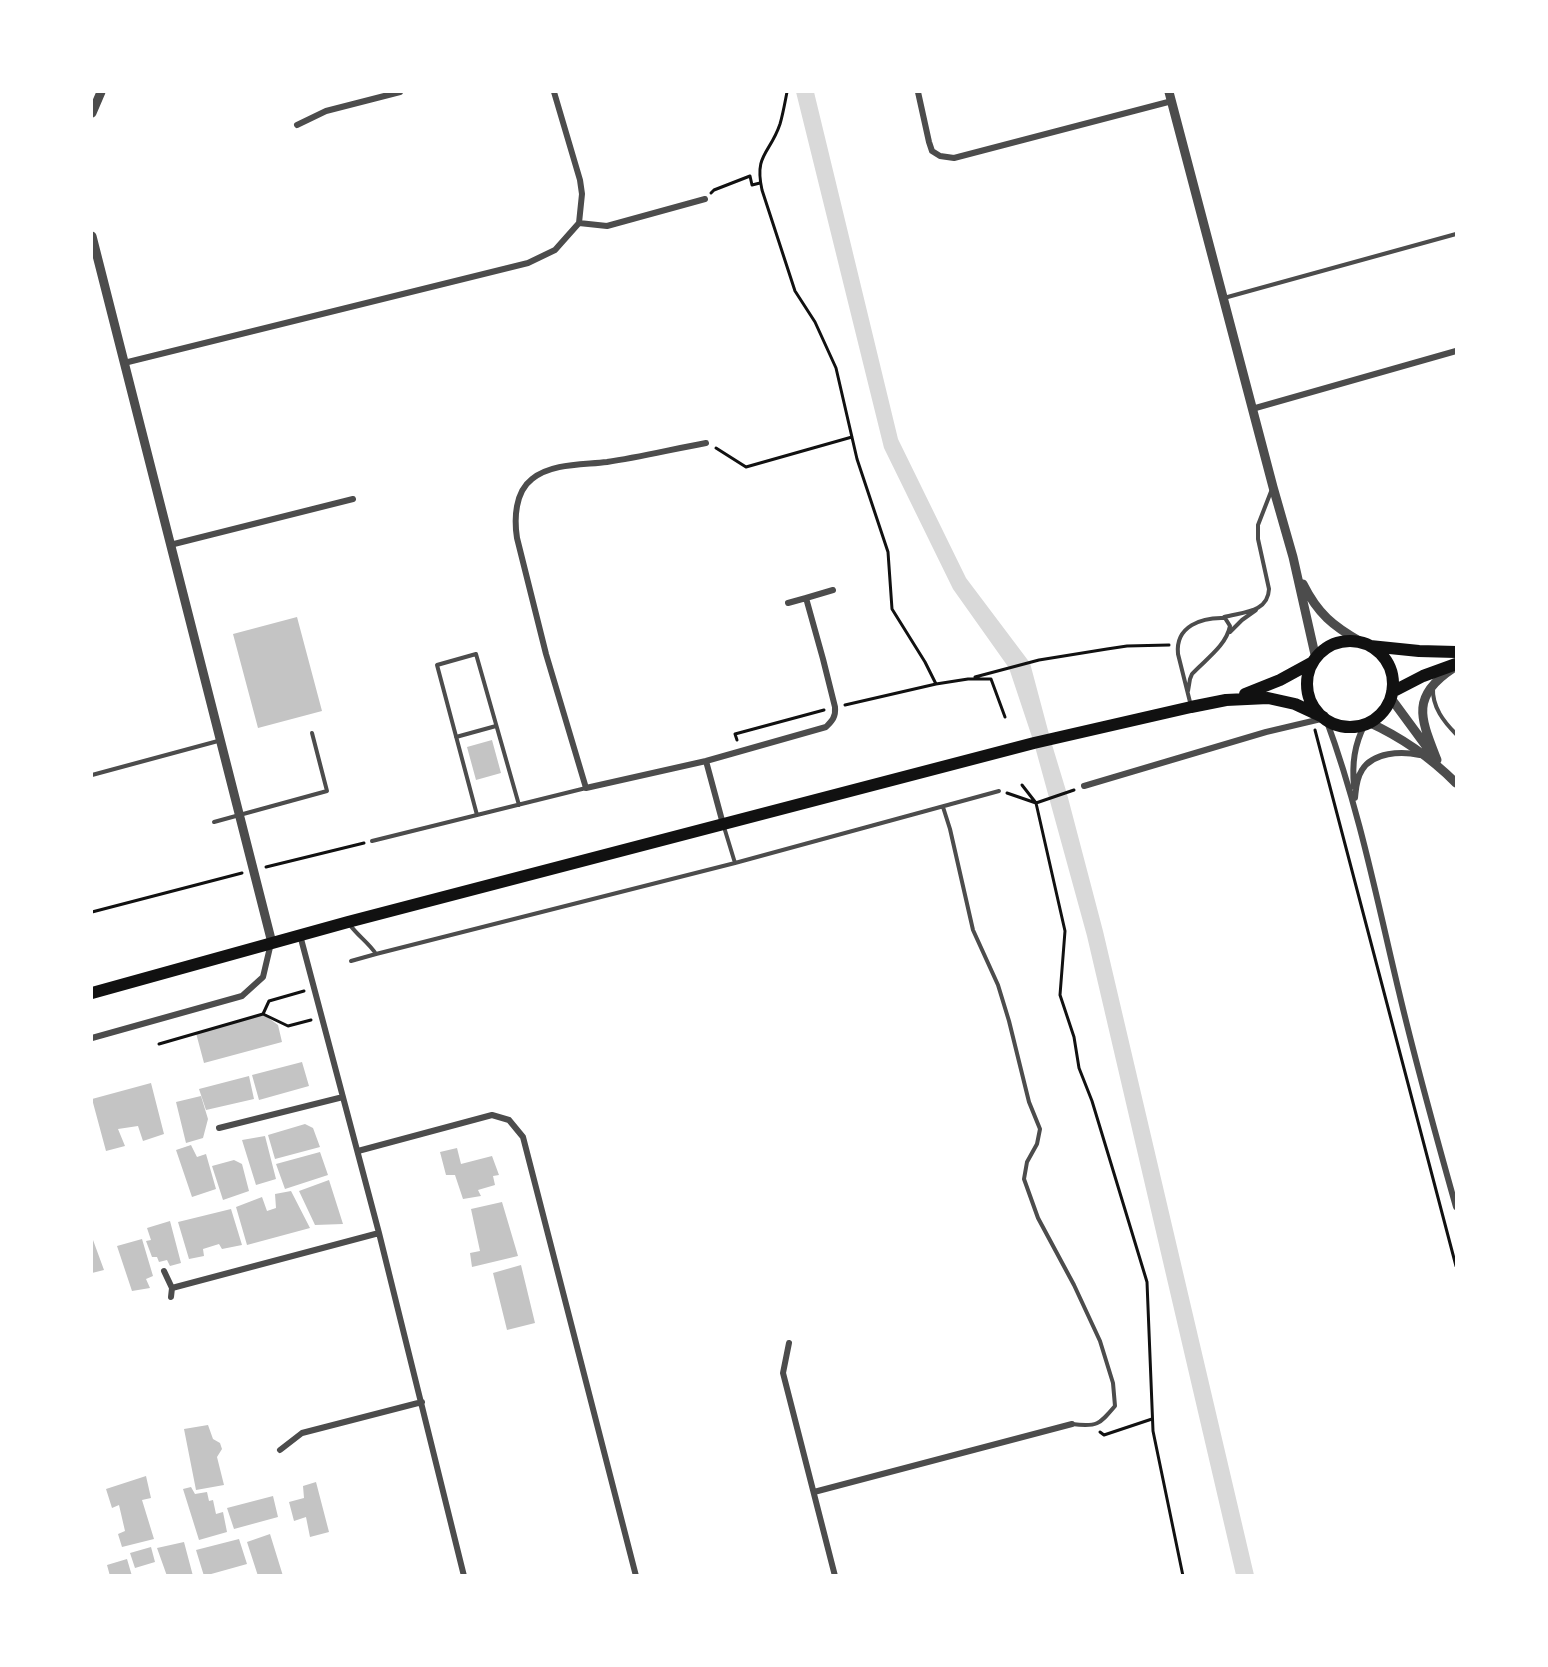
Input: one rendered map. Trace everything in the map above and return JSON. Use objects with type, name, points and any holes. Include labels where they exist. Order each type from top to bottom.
[{"type":"main road","points":[[1226,700],[1292,675],[1339,642],[1353,641],[1419,651],[1456,652]]},
{"type":"main road","points":[[92,993],[348,922],[1050,738],[1191,707],[1226,700],[1268,698],[1295,704],[1340,725],[1366,723],[1380,714],[1391,695],[1392,679],[1389,665],[1380,654],[1365,644]]},
{"type":"main road","points":[[1314,660],[1308,676],[1308,691],[1313,705],[1325,718]]},
{"type":"main road","points":[[1391,695],[1423,676],[1456,665]]},
{"type":"street","points":[[92,113],[101,92]]},
{"type":"street","points":[[297,125],[326,111],[400,92]]},
{"type":"street","points":[[124,363],[528,263],[555,250],[579,223],[582,194],[554,92]]},
{"type":"street","points":[[918,92],[932,151],[940,156],[954,158],[1170,96],[1293,557],[1314,660]]},
{"type":"street","points":[[579,223],[607,226],[705,199]]},
{"type":"street","points":[[92,236],[272,943],[263,977],[242,996],[92,1038]]},
{"type":"street","points":[[1252,409],[1456,351]]},
{"type":"street","points":[[706,443],[547,471],[531,479],[521,493],[516,507],[514,522],[517,538],[546,654],[586,788],[706,761],[826,727],[833,720],[835,707],[806,598]]},
{"type":"street","points":[[170,545],[353,499]]},
{"type":"street","points":[[1293,557],[1312,602],[1322,615],[1340,631],[1365,644]]},
{"type":"street","points":[[788,603],[833,590]]},
{"type":"street","points":[[1437,760],[1428,739],[1423,707],[1425,696],[1437,679],[1456,665]]},
{"type":"street","points":[[1391,695],[1447,774]]},
{"type":"street","points":[[1084,786],[1304,722],[1325,718],[1358,817],[1413,1052],[1456,1207]]},
{"type":"street","points":[[1358,817],[1354,754],[1359,735],[1366,723],[1393,735],[1426,757],[1456,783]]},
{"type":"street","points":[[1355,798],[1361,770],[1370,762],[1383,755],[1401,752],[1426,757]]},
{"type":"street","points":[[706,761],[723,825]]},
{"type":"street","points":[[300,935],[358,1151],[464,1575]]},
{"type":"street","points":[[219,1128],[343,1097]]},
{"type":"street","points":[[358,1151],[492,1115],[509,1120],[523,1137],[636,1575]]},
{"type":"street","points":[[172,1288],[379,1233]]},
{"type":"street","points":[[164,1271],[172,1288],[171,1297]]},
{"type":"street","points":[[789,1343],[783,1373],[835,1575]]},
{"type":"street","points":[[280,1450],[302,1433],[422,1402]]},
{"type":"street","points":[[814,1492],[1072,1424]]},
{"type":"lane","points":[[1223,298],[1456,234]]},
{"type":"lane","points":[[1188,691],[1192,674],[1242,620],[1262,607],[1269,597],[1258,539],[1258,525],[1273,488]]},
{"type":"lane","points":[[1191,707],[1177,646],[1182,633],[1197,622],[1262,607]]},
{"type":"lane","points":[[1223,617],[1228,619],[1230,626],[1227,635]]},
{"type":"lane","points":[[477,815],[437,665],[476,654],[519,805]]},
{"type":"lane","points":[[1437,679],[1433,688],[1434,700],[1440,715],[1456,734]]},
{"type":"lane","points":[[456,737],[496,726]]},
{"type":"lane","points":[[214,822],[327,790],[312,733]]},
{"type":"lane","points":[[92,775],[220,741]]},
{"type":"lane","points":[[372,841],[586,788]]},
{"type":"lane","points":[[351,961],[735,863],[999,791]]},
{"type":"lane","points":[[943,807],[973,930],[998,985],[1029,1102],[1040,1129],[1037,1144],[1027,1162],[1024,1179],[1038,1218],[1074,1285],[1100,1341],[1113,1383],[1114,1406],[1103,1420],[1091,1426],[1072,1424]]},
{"type":"lane","points":[[723,825],[735,863]]},
{"type":"lane","points":[[348,922],[354,932],[372,947],[376,954]]},
{"type":"path","points":[[786,92],[779,126],[760,163],[760,183],[795,291],[815,322],[836,368],[857,459],[888,552],[892,609],[936,684]]},
{"type":"path","points":[[705,199],[714,190],[750,176],[752,185],[760,183]]},
{"type":"path","points":[[706,443],[746,467],[852,437]]},
{"type":"path","points":[[740,752],[735,734],[835,707],[968,679],[1039,660],[1126,646],[1177,646]]},
{"type":"path","points":[[968,679],[991,679],[1005,717]]},
{"type":"path","points":[[1304,722],[1315,730],[1456,1266]]},
{"type":"path","points":[[1022,785],[1036,803],[1065,931],[1060,995],[1074,1037],[1079,1068],[1092,1101],[1147,1282],[1153,1431],[1183,1575]]},
{"type":"path","points":[[999,791],[1036,803],[1084,786]]},
{"type":"path","points":[[92,912],[372,841]]},
{"type":"path","points":[[263,1014],[269,1001],[304,991]]},
{"type":"path","points":[[159,1044],[263,1014],[288,1026],[311,1020]]},
{"type":"path","points":[[1091,1426],[1104,1435],[1152,1419]]},
{"type":"shaded area","points":[[796,92],[814,92],[898,439],[966,578],[1030,663],[1103,931],[1254,1575],[1236,1575],[1087,936],[1034,743],[1009,668],[953,589],[884,448]]},
{"type":"building","points":[[297,617],[322,711],[258,728],[233,634]]},
{"type":"building","points":[[492,740],[501,773],[476,780],[467,747]]},
{"type":"building","points":[[263,1014],[278,1025],[282,1042],[204,1063],[196,1033]]},
{"type":"building","points":[[302,1062],[309,1086],[259,1100],[252,1075]]},
{"type":"building","points":[[249,1076],[254,1099],[206,1110],[199,1089]]},
{"type":"building","points":[[151,1083],[164,1134],[143,1141],[138,1126],[118,1129],[125,1146],[106,1151],[92,1099]]},
{"type":"building","points":[[201,1096],[208,1119],[203,1138],[186,1143],[176,1102]]},
{"type":"building","points":[[305,1124],[313,1128],[320,1147],[275,1159],[268,1135]]},
{"type":"building","points":[[265,1136],[276,1179],[256,1185],[242,1140]]},
{"type":"building","points":[[191,1145],[197,1157],[206,1154],[216,1189],[192,1197],[176,1150]]},
{"type":"building","points":[[457,1148],[461,1164],[492,1156],[499,1175],[493,1176],[495,1185],[478,1190],[481,1196],[463,1199],[455,1175],[446,1175],[440,1152]]},
{"type":"building","points":[[320,1152],[328,1175],[285,1189],[276,1164]]},
{"type":"building","points":[[234,1160],[242,1164],[249,1191],[223,1200],[212,1166]]},
{"type":"building","points":[[329,1180],[343,1224],[315,1225],[299,1191]]},
{"type":"building","points":[[291,1191],[310,1228],[247,1245],[236,1207],[262,1197],[267,1211],[276,1208],[275,1194]]},
{"type":"building","points":[[502,1202],[518,1256],[472,1267],[470,1253],[480,1251],[471,1209]]},
{"type":"building","points":[[231,1209],[242,1245],[222,1249],[219,1244],[203,1249],[204,1256],[189,1259],[178,1222]]},
{"type":"building","points":[[170,1221],[181,1263],[170,1266],[167,1260],[159,1262],[157,1257],[152,1257],[146,1241],[151,1240],[147,1228]]},
{"type":"building","points":[[142,1239],[153,1276],[146,1279],[150,1288],[132,1291],[117,1246]]},
{"type":"building","points":[[92,1241],[104,1270],[92,1273]]},
{"type":"building","points":[[521,1265],[535,1323],[507,1330],[493,1273]]},
{"type":"building","points":[[208,1425],[213,1439],[220,1443],[222,1449],[217,1457],[224,1485],[196,1490],[184,1429]]},
{"type":"building","points":[[146,1476],[151,1498],[142,1500],[154,1539],[122,1547],[118,1534],[125,1531],[119,1505],[112,1508],[106,1489]]},
{"type":"building","points":[[316,1482],[329,1532],[310,1537],[306,1517],[294,1521],[289,1502],[304,1498],[303,1486]]},
{"type":"building","points":[[191,1487],[195,1494],[207,1492],[209,1501],[213,1500],[216,1514],[223,1512],[227,1532],[199,1540],[183,1489]]},
{"type":"building","points":[[273,1496],[278,1517],[234,1529],[227,1508]]},
{"type":"building","points":[[270,1534],[283,1576],[258,1576],[247,1542]]},
{"type":"building","points":[[239,1539],[247,1564],[204,1576],[196,1550]]},
{"type":"building","points":[[184,1542],[193,1576],[167,1576],[157,1548]]},
{"type":"building","points":[[151,1547],[155,1562],[135,1568],[130,1553]]},
{"type":"building","points":[[127,1559],[132,1576],[110,1576],[107,1565]]}]
